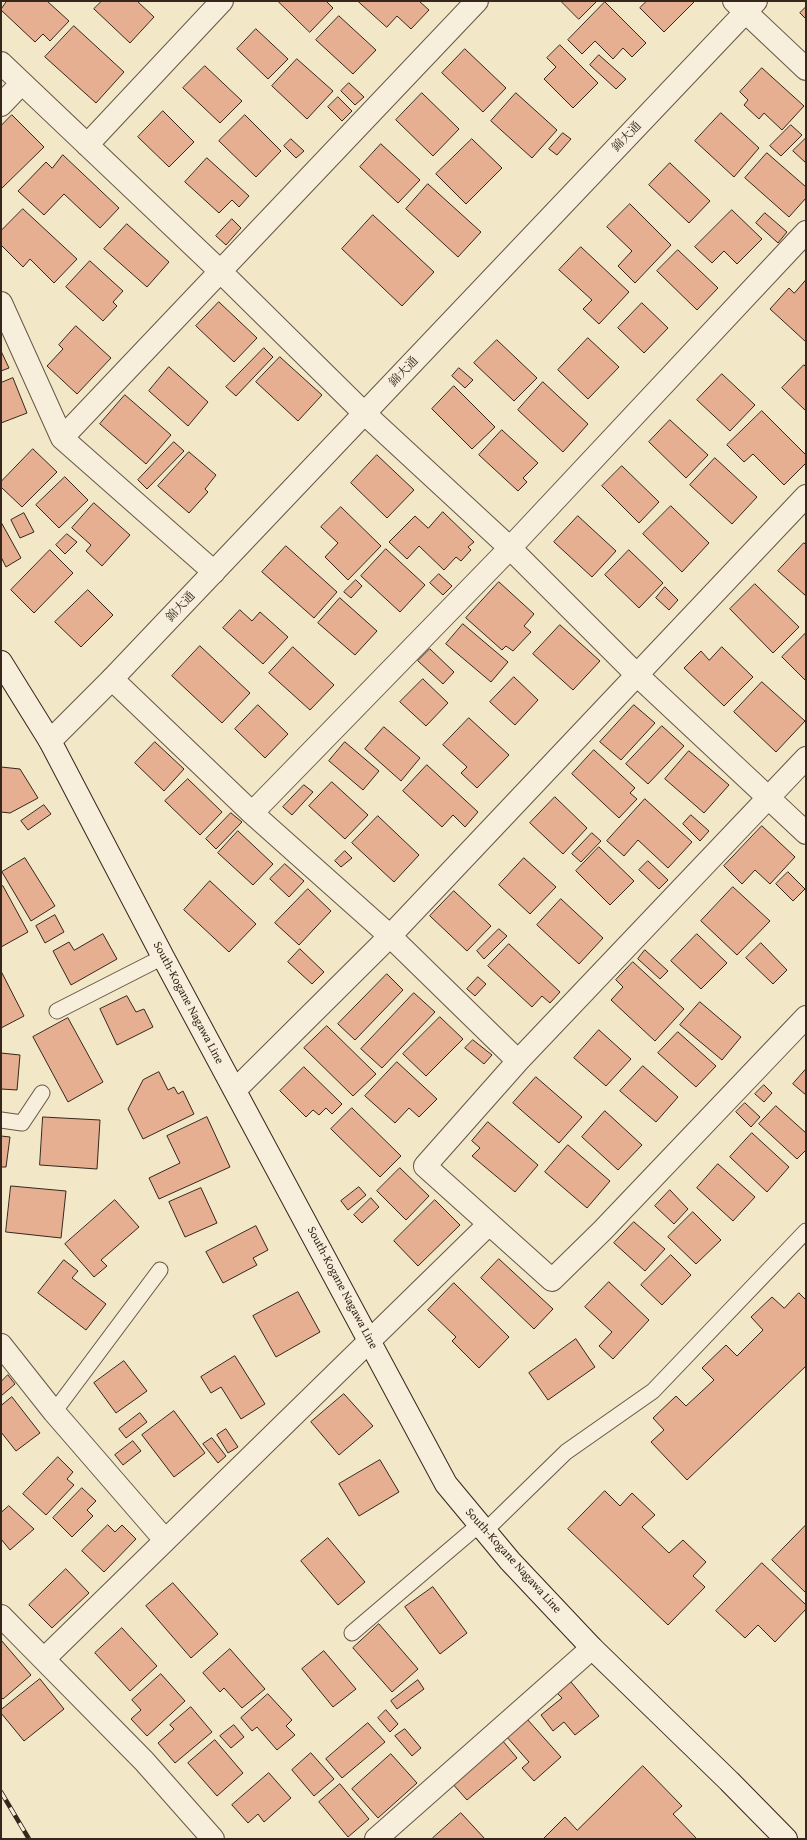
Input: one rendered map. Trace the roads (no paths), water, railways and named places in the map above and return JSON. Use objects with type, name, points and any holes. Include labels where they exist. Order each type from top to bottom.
[{"type":"street","points":[[87,145],[222,1]]},
{"type":"street","points":[[62,438],[477,1]]},
{"type":"street","points":[[745,5],[806,69]]},
{"type":"street","name":"錦大通","points":[[50,741],[112,679],[214,572],[745,5]]},
{"type":"street","points":[[1,63],[220,271],[364,413],[510,548],[636,674],[806,833]]},
{"type":"street","points":[[1,105],[22,83]]},
{"type":"street","points":[[252,813],[510,548],[806,232]]},
{"type":"street","points":[[1,303],[62,438],[214,572]]},
{"type":"street","points":[[235,1090],[390,936],[636,674],[806,496]]},
{"type":"street","name":"South-Kogane Nagawa Line","points":[[2,667],[50,741],[163,957],[446,1484],[510,1561],[592,1648],[729,1781],[786,1839]]},
{"type":"street","points":[[112,679],[252,813],[390,936],[518,1061]]},
{"type":"street","points":[[806,758],[518,1061],[425,1166],[552,1280],[603,1230],[806,1016]]},
{"type":"street","points":[[44,1659],[489,1224]]},
{"type":"street","points":[[1,1345],[54,1412],[165,1540]]},
{"type":"street","points":[[1,1616],[144,1761],[213,1839]]},
{"type":"street","points":[[376,1839],[592,1648]]},
{"type":"lane","points":[[57,1012],[163,957]]},
{"type":"lane","points":[[1,1120],[22,1123],[42,1093]]},
{"type":"lane","points":[[352,1633],[482,1528],[566,1452],[653,1391],[806,1231]]},
{"type":"lane","points":[[54,1412],[160,1270]]},
{"type":"railway","points":[[1,1792],[29,1839]]}]
